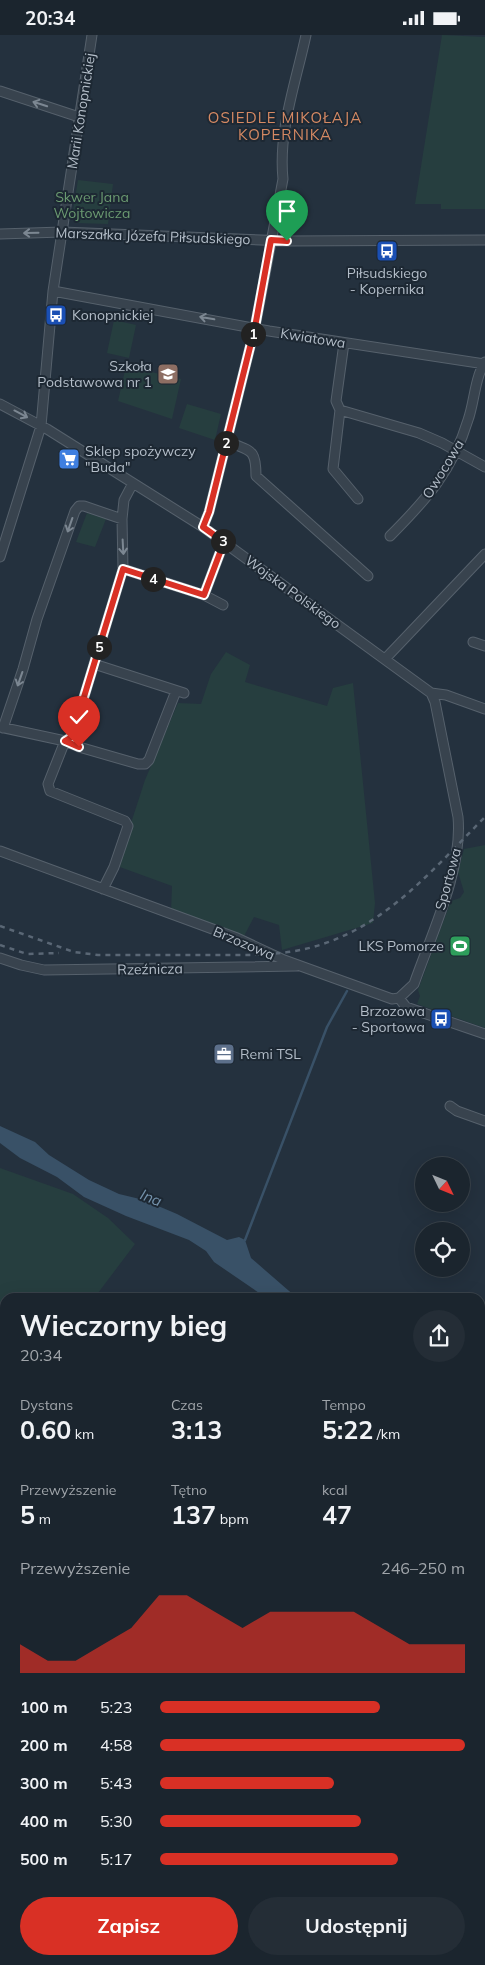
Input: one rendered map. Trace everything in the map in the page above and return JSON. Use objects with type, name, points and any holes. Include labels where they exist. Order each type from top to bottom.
[{"type":"street","name":"Marii Konopnickiej","points":[[0,557],[41,426],[53,291],[92,35]]},
{"type":"street","points":[[203,527],[209,512],[255,327],[283,179],[282,163],[285,125],[306,35]]},
{"type":"street","points":[[0,91],[79,117]]},
{"type":"street","name":"Marszałka Józefa Piłsudskiego","points":[[0,234],[62,232],[271,240],[485,240]]},
{"type":"street","name":"Kwiatowa","points":[[53,291],[344,343],[485,363]]},
{"type":"street","points":[[344,343],[336,401],[340,410],[333,469],[358,499]]},
{"type":"street","name":"Owocowa","points":[[390,535],[420,506],[438,483],[457,451],[469,420],[479,374],[485,363]]},
{"type":"street","name":"Wojska Polskiego","points":[[0,404],[41,426],[203,527],[431,693],[446,695],[485,709]]},
{"type":"street","points":[[340,410],[419,433],[485,467]]},
{"type":"street","points":[[227,441],[251,452],[256,460],[256,476],[368,576]]},
{"type":"street","points":[[103,889],[114,867],[128,826],[126,821],[50,791],[48,784],[65,741],[73,733],[123,569],[122,519],[124,501],[133,483]]},
{"type":"street","points":[[94,664],[180,692],[149,760],[145,764],[138,764],[88,750],[65,741],[2,728],[23,669],[37,619],[75,511],[79,506],[84,506],[122,519]]},
{"type":"street","points":[[204,595],[224,542]]},
{"type":"street","points":[[385,659],[485,554]]},
{"type":"street","points":[[123,569],[204,595],[223,605]]},
{"type":"street","points":[[473,642],[485,645]]},
{"type":"street","name":"Sportowa","points":[[400,998],[414,984],[452,876],[459,831],[458,817],[435,702],[431,693]]},
{"type":"street","name":"Brzozowa","points":[[0,851],[237,938],[301,966],[392,999],[400,998],[406,1007],[485,1034]]},
{"type":"street","name":"Rzeźnicza","points":[[0,958],[44,970],[301,966]]},
{"type":"street","points":[[450,1106],[485,1121]]},
{"type":"green space","points":[[442,35],[485,37],[485,209],[441,209],[441,204],[415,204]]},
{"type":"green space","name":"Skwer Jana Wojtowicza","points":[[78,180],[113,184],[108,224],[77,223],[73,211]]},
{"type":"green space","points":[[114,320],[136,325],[129,358],[107,353]]},
{"type":"green space","points":[[126,366],[181,379],[172,419],[118,401]]},
{"type":"green space","points":[[187,404],[221,414],[215,440],[179,428]]},
{"type":"green space","points":[[87,513],[106,519],[95,547],[76,542]]},
{"type":"green space","points":[[226,652],[250,665],[245,682],[327,706],[333,688],[353,683],[375,903],[373,923],[282,950],[279,925],[254,917],[244,936],[171,912],[172,886],[117,866],[145,780],[178,703],[201,704],[211,674]]},
{"type":"green space","name":"LKS Pomorze","points":[[485,845],[485,1028],[417,1004],[420,996],[418,990],[451,901],[460,898],[464,892],[458,872],[464,849]]},
{"type":"green space","points":[[0,1168],[73,1194],[108,1218],[135,1244],[98,1293],[0,1293]]},
{"type":"water","points":[[0,1126],[35,1142],[49,1155],[89,1180],[119,1194],[144,1200],[177,1214],[227,1240],[239,1237],[245,1240],[251,1258],[291,1293],[259,1293],[214,1262],[206,1251],[189,1240],[126,1216],[84,1197],[57,1177],[20,1158],[0,1143]]},
{"type":"waterway","points":[[245,1240],[327,1027],[347,991]]},
{"type":"railway","points":[[0,926],[74,952],[98,955],[249,955],[305,949],[339,938],[386,911],[407,894],[485,817]]},
{"type":"railway","points":[[0,945],[27,954],[59,953]]},
{"type":"place","name":"Piłsudskiego - Kopernika","points":[[387,251]]},
{"type":"place","name":"Konopnickiej","points":[[56,315]]},
{"type":"place","name":"Szkoła Podstawowa nr 1","points":[[168,374]]},
{"type":"place","name":"Sklep spożywczy \"Buda\"","points":[[69,459]]},
{"type":"place","name":"LKS Pomorze","points":[[460,946]]},
{"type":"place","name":"Brzozowa - Sportowa","points":[[441,1019]]},
{"type":"place","name":"Remi TSL","points":[[224,1054]]},
{"type":"district","name":"OSIEDLE MIKOŁAJA KOPERNIKA","points":[[285,126]]},
{"type":"route","points":[[79,747],[65,741],[73,733],[123,569],[204,595],[224,542],[203,527],[209,512],[255,327],[271,240],[287,241]]},
{"type":"water label","name":"Ina","points":[[151,1198]]}]
